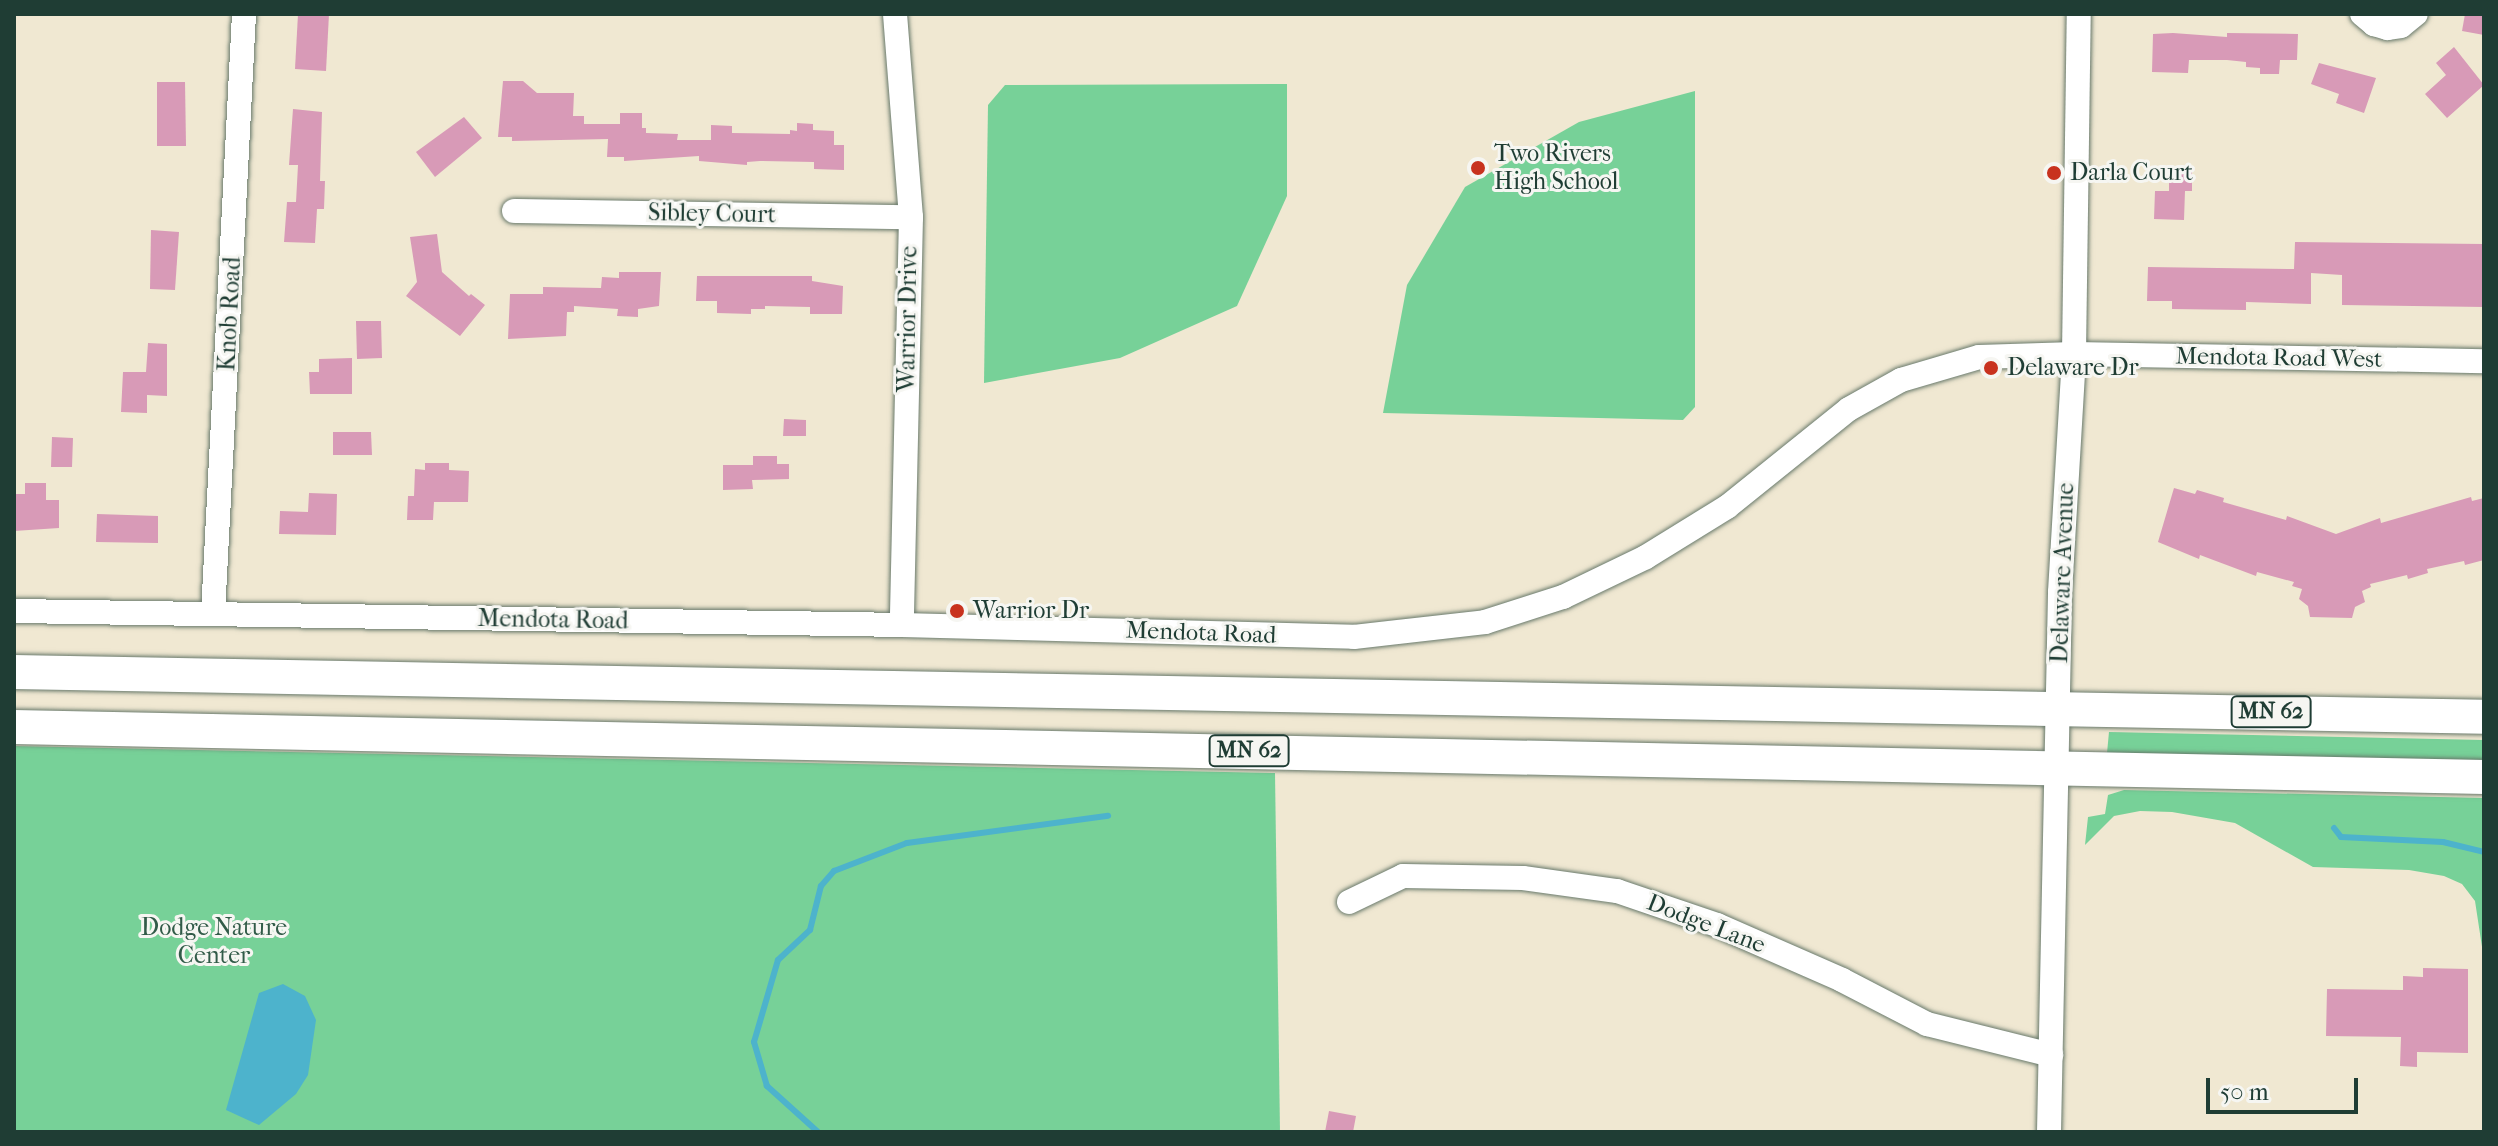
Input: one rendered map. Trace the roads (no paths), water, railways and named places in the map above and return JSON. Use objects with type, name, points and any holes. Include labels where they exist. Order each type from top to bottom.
[{"type":"highway","name":"MN 62","points":[[14,672],[2484,717]]},
{"type":"highway","name":"MN 62","points":[[14,727],[2484,777]]},
{"type":"street","name":"Knob Road","points":[[213,614],[244,14]]},
{"type":"street","name":"Warrior Drive","points":[[895,14],[911,217],[902,625]]},
{"type":"street","name":"Delaware Avenue","points":[[2049,1132],[2056,767],[2074,354],[2079,14]]},
{"type":"street","points":[[2362,14],[2374,24],[2387,28],[2401,26],[2416,14]]},
{"type":"street","name":"Sibley Court","points":[[514,211],[911,217]]},
{"type":"street","name":"Mendota Road","points":[[14,611],[902,625],[1354,637],[1485,622],[1563,597],[1646,557],[1727,507],[1849,409],[1901,380],[1979,357],[2074,354]]},
{"type":"street","name":"Mendota Road West","points":[[2074,354],[2484,361]]},
{"type":"street","name":"Dodge Lane","points":[[1349,902],[1403,876],[1523,878],[1617,891],[1717,925],[1842,980],[1927,1024],[2051,1055]]},
{"type":"water","points":[[283,984],[305,996],[316,1020],[308,1075],[296,1094],[259,1125],[226,1110],[259,993]]},
{"type":"waterway","points":[[818,1132],[767,1086],[754,1042],[778,960],[810,930],[821,886],[834,871],[907,843],[1108,816]]},
{"type":"waterway","points":[[2334,828],[2341,837],[2443,842],[2484,852]]},
{"type":"place","name":"Two Rivers High School","points":[[1478,168]]},
{"type":"place","name":"Darla Court","points":[[2054,173]]},
{"type":"place","name":"Delaware Dr","points":[[1991,368]]},
{"type":"place","name":"Warrior Dr","points":[[957,611]]},
{"type":"park label","name":"Dodge Nature Center","points":[[214,942]]}]
